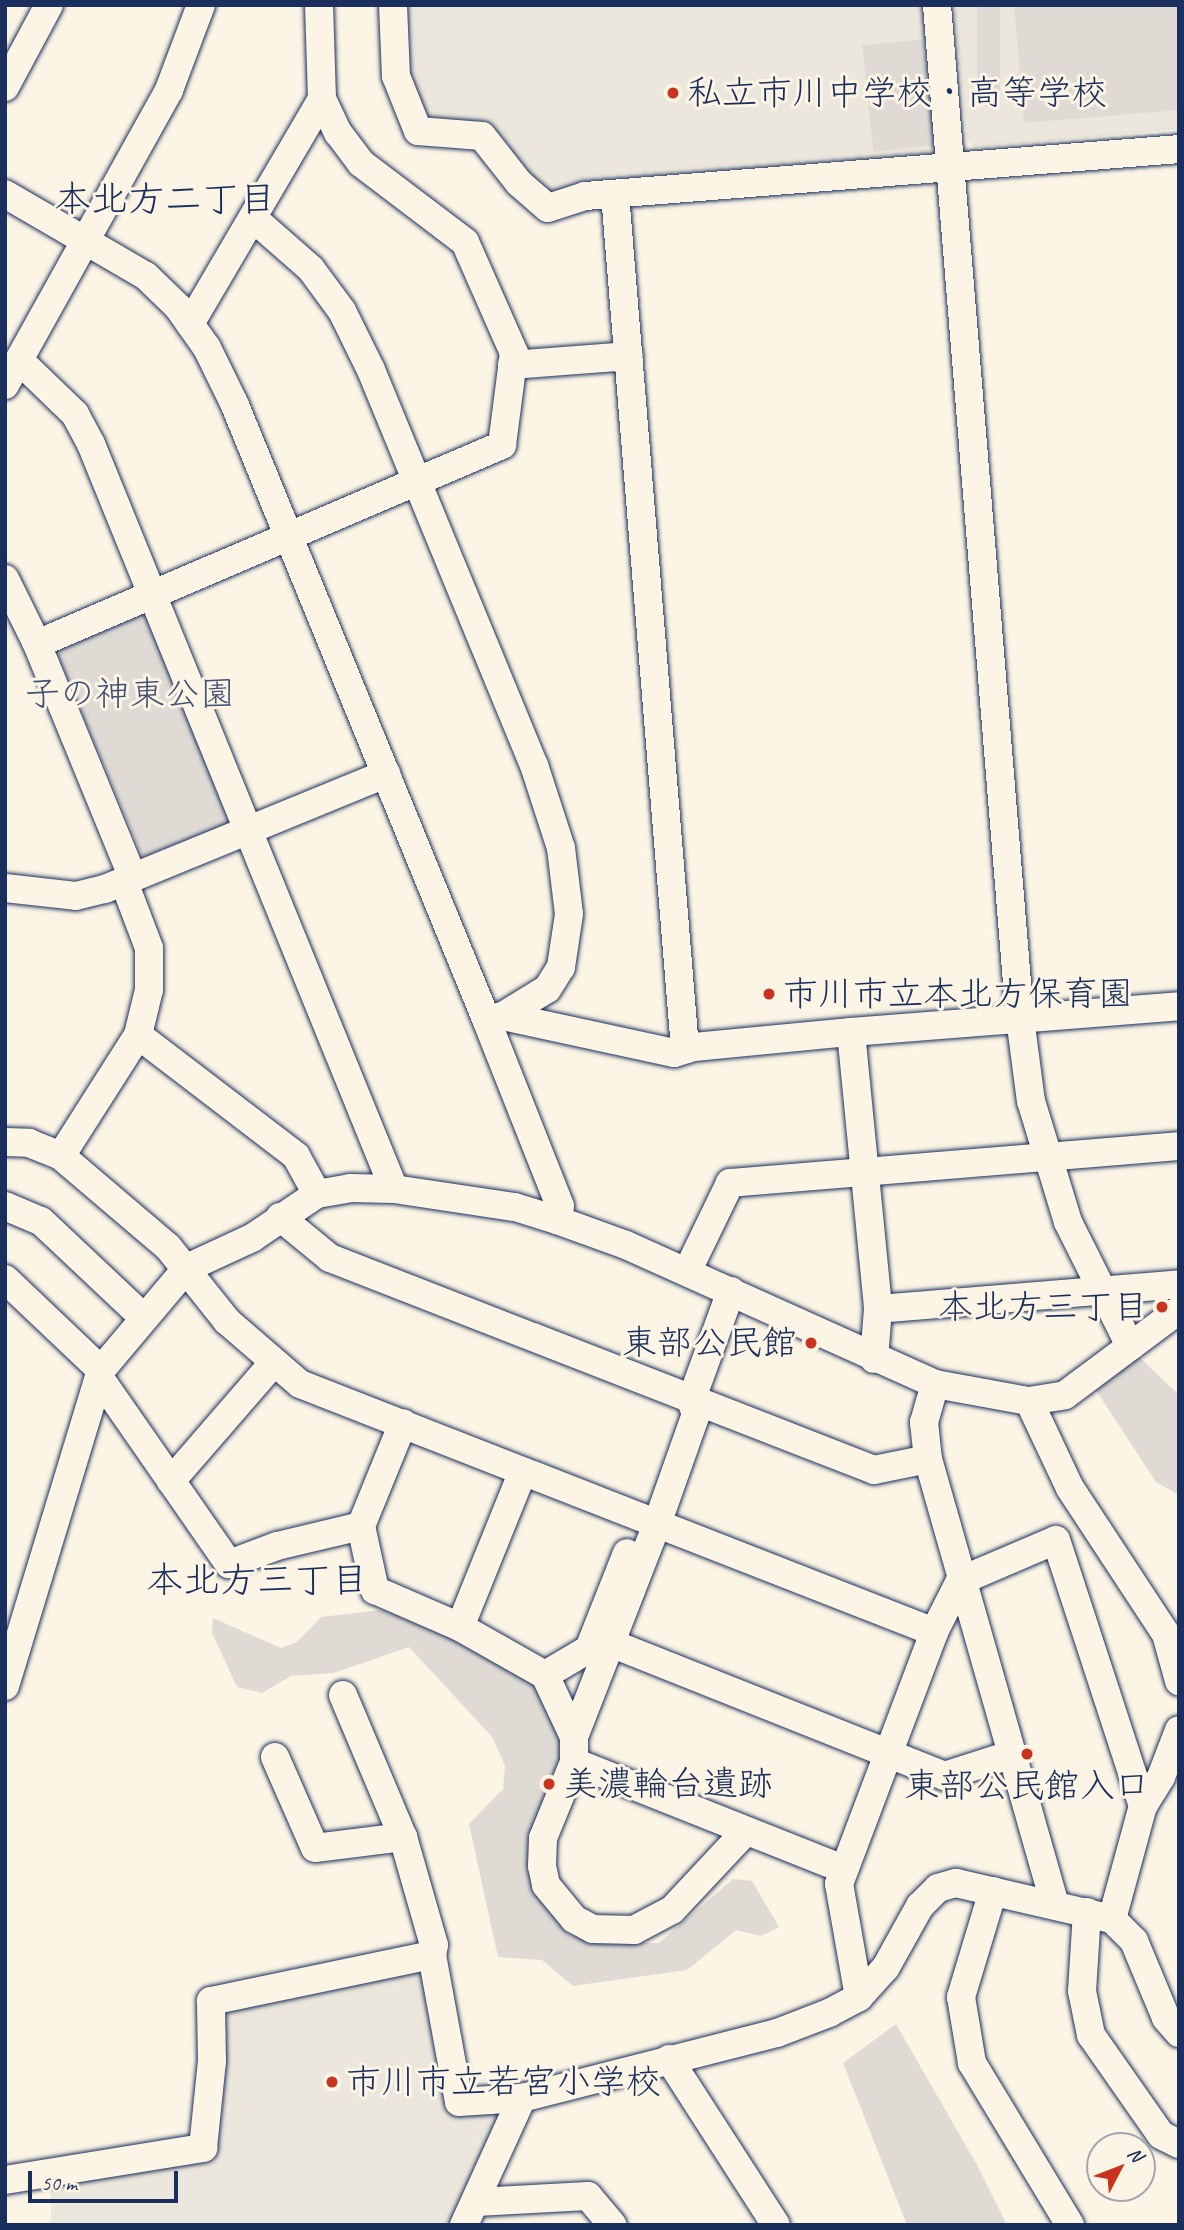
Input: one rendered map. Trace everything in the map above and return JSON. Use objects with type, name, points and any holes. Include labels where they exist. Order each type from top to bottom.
[{"type":"street","points":[[5,87],[50,5]]},
{"type":"street","points":[[201,5],[169,90],[12,373],[75,414],[250,830],[394,1189]]},
{"type":"street","points":[[37,644],[502,445],[514,353],[466,242],[361,163],[338,133],[322,99],[319,5]]},
{"type":"street","points":[[393,5],[396,76],[418,131],[482,136],[519,183],[548,208],[585,196],[1179,149]]},
{"type":"street","points":[[937,5],[953,166],[963,343],[1020,1018],[1031,1101],[1045,1156],[1068,1222],[1099,1290],[1130,1346]]},
{"type":"street","points":[[190,324],[322,99]]},
{"type":"street","points":[[5,194],[146,276],[208,348],[234,403],[386,774],[495,1018],[560,1206],[558,1220]]},
{"type":"street","points":[[615,194],[685,1049]]},
{"type":"street","points":[[253,218],[311,269],[342,311],[371,370],[534,765],[561,848],[569,914],[561,967],[547,989],[495,1018]]},
{"type":"street","points":[[512,365],[629,356]]},
{"type":"street","points":[[5,579],[37,644],[129,880],[149,948],[149,990],[138,1035],[61,1156]]},
{"type":"street","points":[[5,888],[76,895],[129,880],[386,774]]},
{"type":"street","points":[[495,1018],[674,1053],[685,1049],[851,1031],[1179,1006]]},
{"type":"street","points":[[851,1031],[878,1309],[874,1359]]},
{"type":"street","points":[[138,1035],[296,1156],[317,1194]]},
{"type":"street","points":[[6,1150],[29,1143],[61,1156],[187,1268],[227,1321],[300,1384],[934,1632]]},
{"type":"street","points":[[687,1272],[730,1183],[1179,1146]]},
{"type":"street","points":[[5,1686],[100,1373],[143,1317],[187,1268],[252,1238],[317,1194],[350,1188],[394,1189],[515,1208],[558,1220],[731,1291],[874,1359],[935,1384],[1029,1401],[1065,1395],[1179,1311]]},
{"type":"street","points":[[5,1206],[41,1221],[143,1317]]},
{"type":"street","points":[[280,1217],[330,1258],[691,1401],[874,1470],[928,1459]]},
{"type":"street","points":[[5,1279],[100,1373],[171,1482],[229,1564],[277,1546],[361,1526]]},
{"type":"street","points":[[878,1309],[1179,1284]]},
{"type":"street","points":[[545,1675],[589,1649],[696,1414],[691,1401],[731,1291]]},
{"type":"street","points":[[171,1482],[274,1362]]},
{"type":"street","points":[[935,1384],[924,1422],[928,1459],[960,1581],[1013,1754],[1055,1905]]},
{"type":"street","points":[[1029,1401],[1070,1488],[1166,1634],[1179,1681]]},
{"type":"street","points":[[403,1423],[361,1526],[375,1590],[460,1627],[545,1675],[574,1750],[746,1831],[843,1869]]},
{"type":"street","points":[[460,1627],[523,1471]]},
{"type":"street","points":[[649,1521],[613,1644],[543,1838],[542,1866],[559,1905],[593,1930],[634,1930],[655,1922],[673,1910],[746,1831]]},
{"type":"street","points":[[859,1997],[839,1884],[934,1632],[960,1581],[1056,1540],[1143,1805]]},
{"type":"street","points":[[613,1644],[944,1776],[1013,1754]]},
{"type":"street","points":[[343,1695],[403,1837],[434,1945],[432,1955],[458,2102],[522,2098],[777,2033],[859,1997],[886,1967],[920,1906],[938,1888],[956,1883],[1100,1916],[1134,1941],[1166,2018],[1179,2033]]},
{"type":"street","points":[[1179,1730],[1170,1779],[1143,1805],[1100,1916],[1082,1991],[1091,2035],[1161,2135],[1179,2144]]},
{"type":"street","points":[[275,1756],[315,1848],[403,1837]]},
{"type":"street","points":[[993,1891],[961,1997],[972,2063],[1070,2225]]},
{"type":"street","points":[[5,2180],[204,2148],[212,2061],[211,2001],[432,1955]]},
{"type":"street","points":[[669,2059],[776,2225]]},
{"type":"street","points":[[470,2213],[522,2098]]},
{"type":"street","points":[[470,2213],[588,2196],[612,2225]]},
{"type":"shaded area","name":"私立市川中学校・高等学校","points":[[402,5],[923,5],[937,146],[929,153],[575,183],[558,196],[548,196],[486,120],[438,124],[423,117],[405,70]]},
{"type":"shaded area","points":[[954,5],[1179,5],[1179,129],[975,148],[967,140]]},
{"type":"shaded area","name":"市川市立若宮小学校","points":[[420,1964],[453,2105],[505,2113],[454,2225],[51,2225],[51,2182],[211,2152],[216,2013]]},
{"type":"green space","points":[[977,5],[1000,5],[1000,106],[977,106]]},
{"type":"green space","points":[[1014,5],[1179,5],[1179,110],[1024,123]]},
{"type":"green space","points":[[923,39],[934,145],[874,152],[862,45]]},
{"type":"green space","name":"子の神東公園","points":[[142,610],[153,615],[237,820],[153,861],[142,855],[58,657],[61,648]]},
{"type":"green space","points":[[1138,1356],[1179,1395],[1179,1495],[1156,1482],[1096,1390]]},
{"type":"green space","points":[[381,1610],[446,1630],[537,1684],[564,1748],[535,1888],[567,1934],[594,1943],[659,1943],[733,1879],[752,1881],[779,1927],[761,1936],[736,1930],[687,1970],[573,1986],[542,1960],[498,1957],[469,1824],[503,1789],[505,1766],[493,1738],[409,1647],[334,1673],[291,1676],[262,1693],[237,1687],[212,1633],[213,1618],[281,1648],[297,1642],[321,1617]]},
{"type":"green space","points":[[896,2024],[977,2165],[1007,2225],[907,2225],[843,2063]]},
{"type":"place","name":"私立市川中学校・高等学校","points":[[673,93]]},
{"type":"place","name":"市川市立本北方保育園","points":[[769,994]]},
{"type":"place","name":"本北方三丁目","points":[[1162,1307]]},
{"type":"place","name":"東部公民館","points":[[811,1343]]},
{"type":"place","name":"東部公民館入口","points":[[1027,1754]]},
{"type":"place","name":"美濃輪台遺跡","points":[[549,1784]]},
{"type":"place","name":"市川市立若宮小学校","points":[[332,2082]]},
{"type":"district","name":"本北方二丁目","points":[[165,199]]},
{"type":"district","name":"本北方三丁目","points":[[257,1580]]}]
